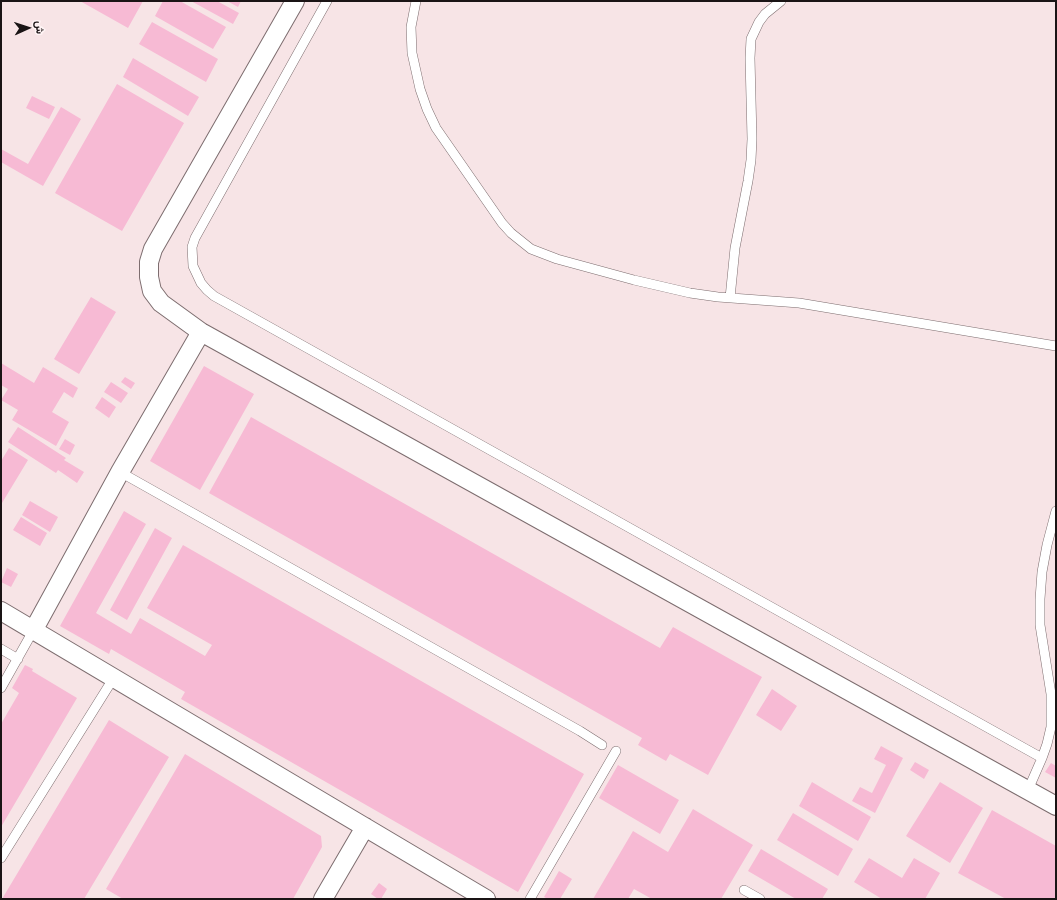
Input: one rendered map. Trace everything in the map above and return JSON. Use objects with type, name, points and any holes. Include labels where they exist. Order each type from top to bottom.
[{"type":"street","points":[[295,1],[153,248],[149,262],[148,277],[152,291],[160,303],[201,332],[1056,806]]},
{"type":"street","points":[[34,631],[120,472],[201,332]]},
{"type":"street","points":[[1,612],[486,899]]},
{"type":"street","points":[[323,899],[365,827]]},
{"type":"lane","points":[[328,1],[194,238],[192,256],[193,266],[201,283],[207,290],[214,296],[1042,758]]},
{"type":"lane","points":[[416,1],[411,27],[412,53],[420,89],[427,109],[436,128],[502,223],[511,233],[531,249],[557,259],[634,280],[690,293],[730,298],[799,303],[1056,346]]},
{"type":"lane","points":[[730,298],[735,248],[751,160],[751,40],[759,22],[765,14],[781,1]]},
{"type":"lane","points":[[120,472],[580,731],[602,745]]},
{"type":"lane","points":[[1028,790],[1047,744],[1052,710],[1051,694],[1043,652],[1040,625],[1040,598],[1042,572],[1056,511]]},
{"type":"lane","points":[[1,688],[34,631]]},
{"type":"lane","points":[[1,649],[18,659]]},
{"type":"lane","points":[[1,858],[113,678]]},
{"type":"lane","points":[[530,899],[616,751]]},
{"type":"lane","points":[[744,890],[760,899]]},
{"type":"building","points":[[80,1],[143,1],[128,28]]},
{"type":"building","points":[[163,1],[180,1],[226,27],[213,49],[155,16]]},
{"type":"building","points":[[191,1],[217,1],[239,13],[233,24]]},
{"type":"building","points":[[227,1],[241,1],[238,7]]},
{"type":"building","points":[[152,22],[218,59],[206,82],[139,44]]},
{"type":"building","points":[[133,58],[199,97],[188,116],[123,77]]},
{"type":"building","points":[[117,84],[184,123],[122,231],[55,193]]},
{"type":"building","points":[[32,96],[55,107],[49,119],[26,108]]},
{"type":"building","points":[[61,107],[81,119],[43,186],[1,162],[1,149],[28,164]]},
{"type":"building","points":[[91,297],[116,312],[79,374],[54,359]]},
{"type":"building","points":[[1,363],[34,383],[43,367],[78,388],[73,398],[64,392],[52,412],[69,422],[56,446],[12,420],[18,410],[1,400],[8,389],[1,385]]},
{"type":"building","points":[[204,366],[254,394],[200,490],[150,461]]},
{"type":"building","points":[[125,377],[135,383],[131,389],[121,382]]},
{"type":"building","points":[[111,382],[128,393],[121,403],[104,392]]},
{"type":"building","points":[[102,397],[116,407],[109,418],[95,408]]},
{"type":"building","points":[[251,417],[660,648],[673,627],[762,677],[708,775],[670,754],[666,761],[638,745],[642,738],[209,493]]},
{"type":"building","points":[[18,427],[66,458],[64,460],[84,472],[77,483],[58,470],[56,473],[8,442]]},
{"type":"building","points":[[65,439],[75,445],[70,455],[59,449]]},
{"type":"building","points":[[9,448],[28,460],[2,503],[1,461]]},
{"type":"building","points":[[30,501],[58,517],[50,532],[22,515]]},
{"type":"building","points":[[124,511],[146,524],[96,613],[131,634],[140,618],[205,656],[212,645],[147,608],[183,545],[584,774],[518,892],[181,699],[185,692],[111,649],[109,654],[60,626]]},
{"type":"building","points":[[21,517],[47,533],[40,546],[13,530]]},
{"type":"building","points":[[155,528],[172,538],[127,620],[110,610]]},
{"type":"building","points":[[7,568],[18,574],[11,587],[1,582]]},
{"type":"building","points":[[25,665],[33,669],[32,671],[77,698],[1,827],[1,724],[19,693],[12,688]]},
{"type":"building","points":[[772,689],[797,706],[781,731],[756,715]]},
{"type":"building","points":[[109,720],[169,757],[84,899],[2,899]]},
{"type":"building","points":[[881,746],[903,758],[875,813],[852,801],[860,787],[872,793],[886,765],[874,759]]},
{"type":"building","points":[[185,754],[321,836],[322,847],[293,899],[123,899],[106,889]]},
{"type":"building","points":[[915,762],[929,770],[924,779],[910,770]]},
{"type":"building","points":[[1051,763],[1056,766],[1056,778],[1045,772]]},
{"type":"building","points":[[618,765],[679,800],[660,834],[599,798]]},
{"type":"building","points":[[812,782],[871,817],[858,841],[799,806]]},
{"type":"building","points":[[940,782],[983,808],[950,863],[906,836]]},
{"type":"building","points":[[693,809],[753,845],[721,899],[652,899],[634,889],[628,899],[593,899],[633,831],[668,852]]},
{"type":"building","points":[[992,810],[1056,846],[1056,899],[1006,899],[958,873]]},
{"type":"building","points":[[793,813],[853,849],[838,876],[777,840]]},
{"type":"building","points":[[761,849],[828,889],[822,899],[796,899],[748,871]]},
{"type":"building","points":[[869,858],[902,878],[914,858],[940,873],[925,899],[882,899],[854,882]]},
{"type":"building","points":[[559,871],[572,879],[560,899],[548,899],[544,897]]},
{"type":"building","points":[[379,883],[387,889],[381,899],[378,899],[371,894]]}]
